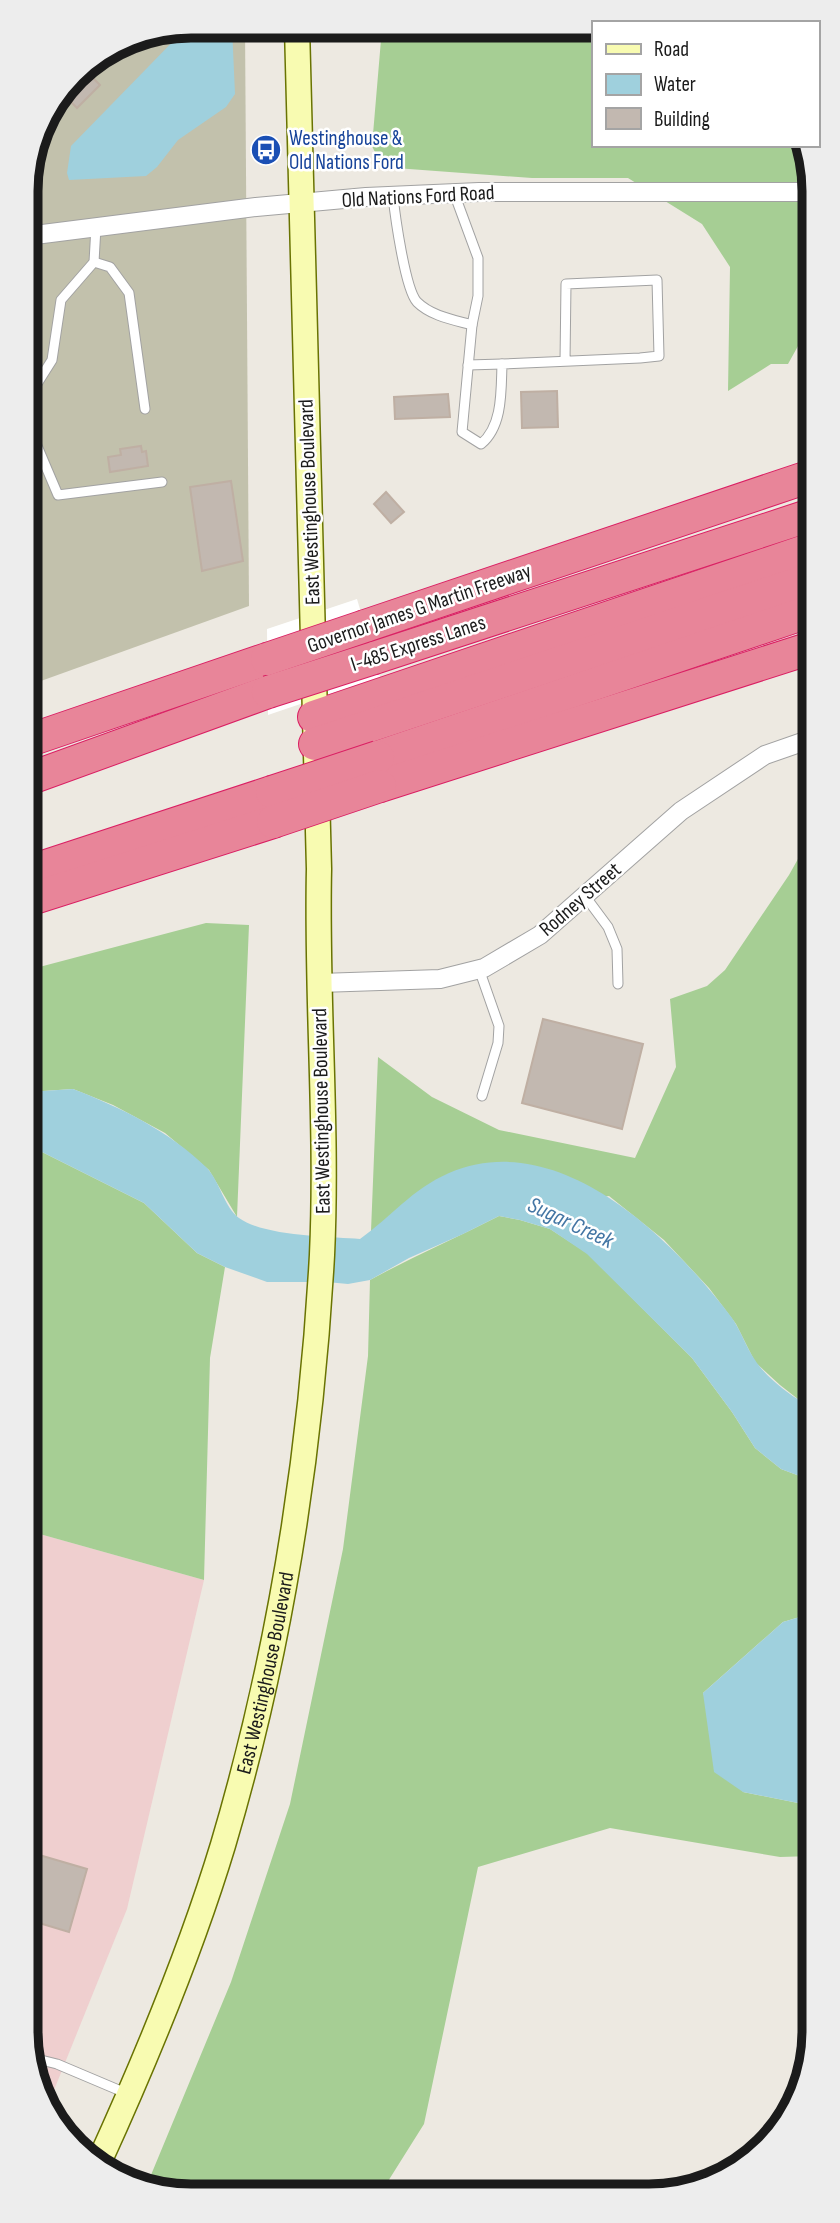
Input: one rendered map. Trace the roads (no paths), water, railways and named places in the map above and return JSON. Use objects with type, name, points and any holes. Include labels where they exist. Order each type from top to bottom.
[{"type":"highway","name":"Governor James G Martin Freeway","points":[[39,737],[802,479]]},
{"type":"highway","name":"I-485 Express Lanes","points":[[39,775],[268,692],[802,518]]},
{"type":"highway","points":[[315,730],[802,552]]},
{"type":"highway","points":[[315,730],[802,582]]},
{"type":"highway","points":[[39,896],[273,807],[379,771],[802,614]]},
{"type":"highway","points":[[379,771],[802,651]]},
{"type":"highway","points":[[39,869],[273,807]]},
{"type":"main road","name":"East Westinghouse Boulevard","points":[[102,2156],[130,2095],[180,1971],[222,1847],[252,1739],[279,1619],[309,1415],[322,1251],[323,1184],[315,730],[297,39]]},
{"type":"street","name":"Old Nations Ford Road","points":[[39,234],[393,196],[454,193],[802,192]]},
{"type":"street","name":"Rodney Street","points":[[320,983],[440,979],[479,969],[540,935],[681,811],[765,755],[802,742]]},
{"type":"lane","points":[[454,193],[478,258],[478,296],[472,325],[462,432],[481,444],[492,435],[500,401],[502,364]]},
{"type":"lane","points":[[393,196],[398,238],[415,300],[433,313],[472,325]]},
{"type":"lane","points":[[39,381],[52,360],[61,300],[94,262],[96,227]]},
{"type":"lane","points":[[94,262],[110,267],[129,293],[145,408]]},
{"type":"lane","points":[[468,365],[502,364],[565,361],[659,356],[657,280],[566,284],[565,361]]},
{"type":"lane","points":[[39,450],[58,495],[162,482]]},
{"type":"lane","points":[[585,896],[608,927],[617,949],[618,984]]},
{"type":"lane","points":[[479,969],[499,1026],[498,1043],[482,1096]]},
{"type":"lane","points":[[41,2060],[130,2095]]},
{"type":"water","points":[[233,39],[235,94],[226,107],[178,140],[157,167],[146,176],[69,180],[67,173],[71,146],[175,40]]},
{"type":"water","name":"Sugar Creek","points":[[73,1089],[109,1104],[161,1132],[207,1168],[230,1208],[239,1218],[264,1229],[280,1232],[360,1239],[424,1187],[449,1173],[490,1162],[531,1165],[571,1177],[609,1198],[645,1225],[678,1255],[732,1318],[760,1366],[773,1380],[801,1401],[801,1477],[781,1469],[755,1448],[692,1358],[587,1254],[550,1229],[499,1216],[409,1258],[370,1280],[348,1284],[267,1282],[225,1267],[197,1253],[144,1203],[38,1150],[39,1091]]},
{"type":"water","points":[[801,1617],[801,1804],[743,1792],[714,1772],[703,1693],[783,1622]]},
{"type":"place","name":"Westinghouse & Old Nations Ford","points":[[266,150]]}]
